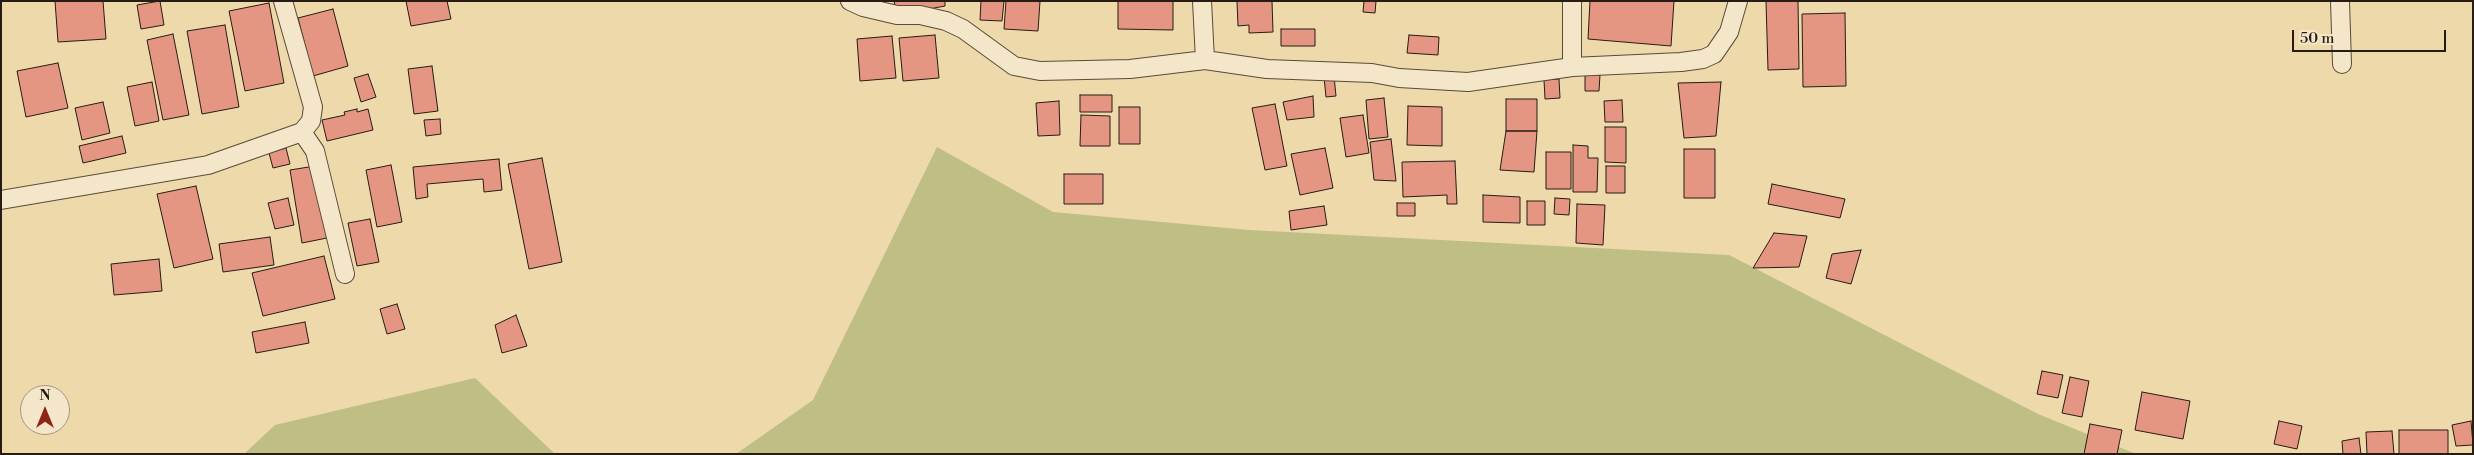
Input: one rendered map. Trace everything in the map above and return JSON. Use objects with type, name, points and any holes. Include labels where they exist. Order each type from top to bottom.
[{"type":"street","points":[[850,1],[863,8],[896,15],[920,15],[946,21],[963,29],[1014,66],[1032,69],[1075,72],[1130,69],[1205,60],[1267,70],[1372,73],[1400,78],[1468,82],[1572,67],[1681,62],[1703,59],[1714,54],[1729,32],[1738,1]]},
{"type":"street","points":[[1202,1],[1205,60]]},
{"type":"street","points":[[1572,1],[1572,67]]},
{"type":"street","points":[[2340,1],[2342,64]]},
{"type":"street","points":[[1,200],[208,165],[302,132],[311,121],[313,107],[285,2]]},
{"type":"street","points":[[302,132],[315,151],[346,274]]},
{"type":"green space","points":[[937,147],[1053,212],[1249,230],[1729,255],[2038,414],[2136,454],[736,454],[813,400]]},
{"type":"green space","points":[[475,378],[555,454],[244,454],[275,425]]},
{"type":"building","points":[[55,1],[103,1],[106,39],[58,42]]},
{"type":"building","points":[[160,1],[164,25],[141,29],[137,5]]},
{"type":"building","points":[[406,1],[447,1],[451,19],[411,26]]},
{"type":"building","points":[[894,1],[945,1],[945,6],[897,15]]},
{"type":"building","points":[[981,1],[1004,1],[1002,21],[980,20]]},
{"type":"building","points":[[1006,1],[1040,1],[1038,31],[1004,29]]},
{"type":"building","points":[[1118,1],[1173,1],[1173,30],[1118,29]]},
{"type":"building","points":[[1237,1],[1272,1],[1273,32],[1249,33],[1249,25],[1238,26]]},
{"type":"building","points":[[1364,1],[1376,1],[1375,13],[1363,12]]},
{"type":"building","points":[[1590,1],[1674,1],[1671,46],[1588,39]]},
{"type":"building","points":[[1766,1],[1798,1],[1799,69],[1768,70]]},
{"type":"building","points":[[269,3],[284,83],[245,91],[229,11]]},
{"type":"building","points":[[333,9],[348,66],[313,76],[298,18]]},
{"type":"building","points":[[1845,13],[1846,86],[1803,87],[1802,14]]},
{"type":"building","points":[[225,25],[239,107],[202,114],[187,31]]},
{"type":"building","points":[[1281,29],[1315,29],[1315,46],[1281,46]]},
{"type":"building","points":[[173,34],[189,115],[163,120],[147,40]]},
{"type":"building","points":[[935,35],[939,78],[903,81],[899,38]]},
{"type":"building","points":[[1409,35],[1439,37],[1438,55],[1407,53]]},
{"type":"building","points":[[892,36],[896,78],[860,81],[857,39]]},
{"type":"building","points":[[58,63],[68,108],[26,117],[17,71]]},
{"type":"building","points":[[432,66],[438,111],[414,114],[408,69]]},
{"type":"building","points":[[368,74],[376,97],[361,102],[354,78]]},
{"type":"building","points":[[1585,74],[1600,75],[1599,91],[1585,91]]},
{"type":"building","points":[[1334,76],[1336,96],[1326,97],[1324,77]]},
{"type":"building","points":[[1559,79],[1560,98],[1545,99],[1544,80]]},
{"type":"building","points":[[152,82],[159,121],[135,126],[127,87]]},
{"type":"building","points":[[1721,82],[1716,136],[1684,138],[1678,83]]},
{"type":"building","points":[[1080,95],[1112,95],[1112,112],[1080,112]]},
{"type":"building","points":[[1313,96],[1314,117],[1287,120],[1283,102]]},
{"type":"building","points":[[1384,98],[1388,137],[1369,139],[1366,100]]},
{"type":"building","points":[[1506,99],[1537,99],[1537,131],[1506,131]]},
{"type":"building","points":[[1622,100],[1623,122],[1605,122],[1604,101]]},
{"type":"building","points":[[1059,101],[1060,135],[1038,136],[1036,103]]},
{"type":"building","points":[[103,102],[110,133],[82,140],[75,108]]},
{"type":"building","points":[[1275,104],[1287,166],[1265,170],[1252,108]]},
{"type":"building","points":[[1408,106],[1442,107],[1442,146],[1407,145]]},
{"type":"building","points":[[1119,107],[1140,107],[1140,144],[1119,144]]},
{"type":"building","points":[[357,109],[357,112],[368,109],[373,130],[327,141],[322,120],[345,115],[344,112]]},
{"type":"building","points":[[1081,115],[1110,116],[1110,146],[1080,146]]},
{"type":"building","points":[[1363,115],[1369,153],[1346,157],[1340,118]]},
{"type":"building","points":[[440,119],[441,134],[426,136],[424,120]]},
{"type":"building","points":[[1605,127],[1626,127],[1626,163],[1605,162]]},
{"type":"building","points":[[1506,131],[1537,131],[1534,172],[1500,170]]},
{"type":"building","points":[[122,136],[126,153],[83,163],[79,146]]},
{"type":"building","points":[[1391,139],[1396,181],[1374,180],[1370,142]]},
{"type":"building","points":[[1573,145],[1588,146],[1588,158],[1598,158],[1597,192],[1573,192]]},
{"type":"building","points":[[286,148],[290,164],[273,168],[269,153]]},
{"type":"building","points":[[1325,148],[1333,188],[1300,195],[1291,154]]},
{"type":"building","points":[[1684,149],[1715,149],[1715,198],[1684,198]]},
{"type":"building","points":[[1546,152],[1571,152],[1571,189],[1546,189]]},
{"type":"building","points":[[542,158],[562,262],[529,269],[508,164]]},
{"type":"building","points":[[499,159],[502,190],[484,192],[483,179],[427,184],[428,197],[416,199],[413,167]]},
{"type":"building","points":[[1455,161],[1457,204],[1447,204],[1447,195],[1403,197],[1402,162]]},
{"type":"building","points":[[391,165],[402,222],[377,227],[366,170]]},
{"type":"building","points":[[315,166],[327,238],[302,243],[290,170]]},
{"type":"building","points":[[1606,166],[1625,166],[1625,193],[1606,193]]},
{"type":"building","points":[[1064,174],[1103,174],[1103,204],[1064,204]]},
{"type":"building","points":[[1772,184],[1845,199],[1840,218],[1768,204]]},
{"type":"building","points":[[196,186],[213,259],[174,268],[157,194]]},
{"type":"building","points":[[1483,195],[1520,197],[1520,223],[1483,222]]},
{"type":"building","points":[[288,198],[294,225],[275,229],[268,203]]},
{"type":"building","points":[[1555,198],[1570,199],[1569,215],[1554,214]]},
{"type":"building","points":[[1527,201],[1545,201],[1545,225],[1527,225]]},
{"type":"building","points":[[1397,203],[1415,203],[1415,216],[1397,216]]},
{"type":"building","points":[[1577,204],[1605,205],[1603,245],[1576,243]]},
{"type":"building","points":[[1324,206],[1327,225],[1291,230],[1289,211]]},
{"type":"building","points":[[370,219],[379,262],[357,266],[348,223]]},
{"type":"building","points":[[1774,233],[1807,236],[1799,267],[1753,268]]},
{"type":"building","points":[[270,237],[274,265],[223,272],[219,244]]},
{"type":"building","points":[[1861,250],[1851,284],[1826,278],[1832,254]]},
{"type":"building","points":[[324,256],[335,299],[263,316],[252,273]]},
{"type":"building","points":[[159,259],[162,291],[114,295],[111,264]]},
{"type":"building","points":[[397,304],[405,329],[387,334],[380,309]]},
{"type":"building","points":[[516,315],[527,346],[502,353],[495,325]]},
{"type":"building","points":[[305,322],[309,343],[256,353],[252,332]]},
{"type":"building","points":[[2042,371],[2063,375],[2058,398],[2037,394]]},
{"type":"building","points":[[2070,377],[2089,381],[2082,417],[2062,413]]},
{"type":"building","points":[[2142,392],[2190,401],[2183,439],[2135,430]]},
{"type":"building","points":[[2279,421],[2302,426],[2297,449],[2274,444]]},
{"type":"building","points":[[2471,421],[2473,445],[2456,446],[2452,425]]},
{"type":"building","points":[[2090,424],[2122,430],[2117,454],[2084,454]]},
{"type":"building","points":[[2399,430],[2448,430],[2448,454],[2399,454]]},
{"type":"building","points":[[2392,431],[2394,454],[2367,454],[2366,432]]},
{"type":"building","points":[[2359,438],[2361,454],[2343,454],[2342,441]]}]
